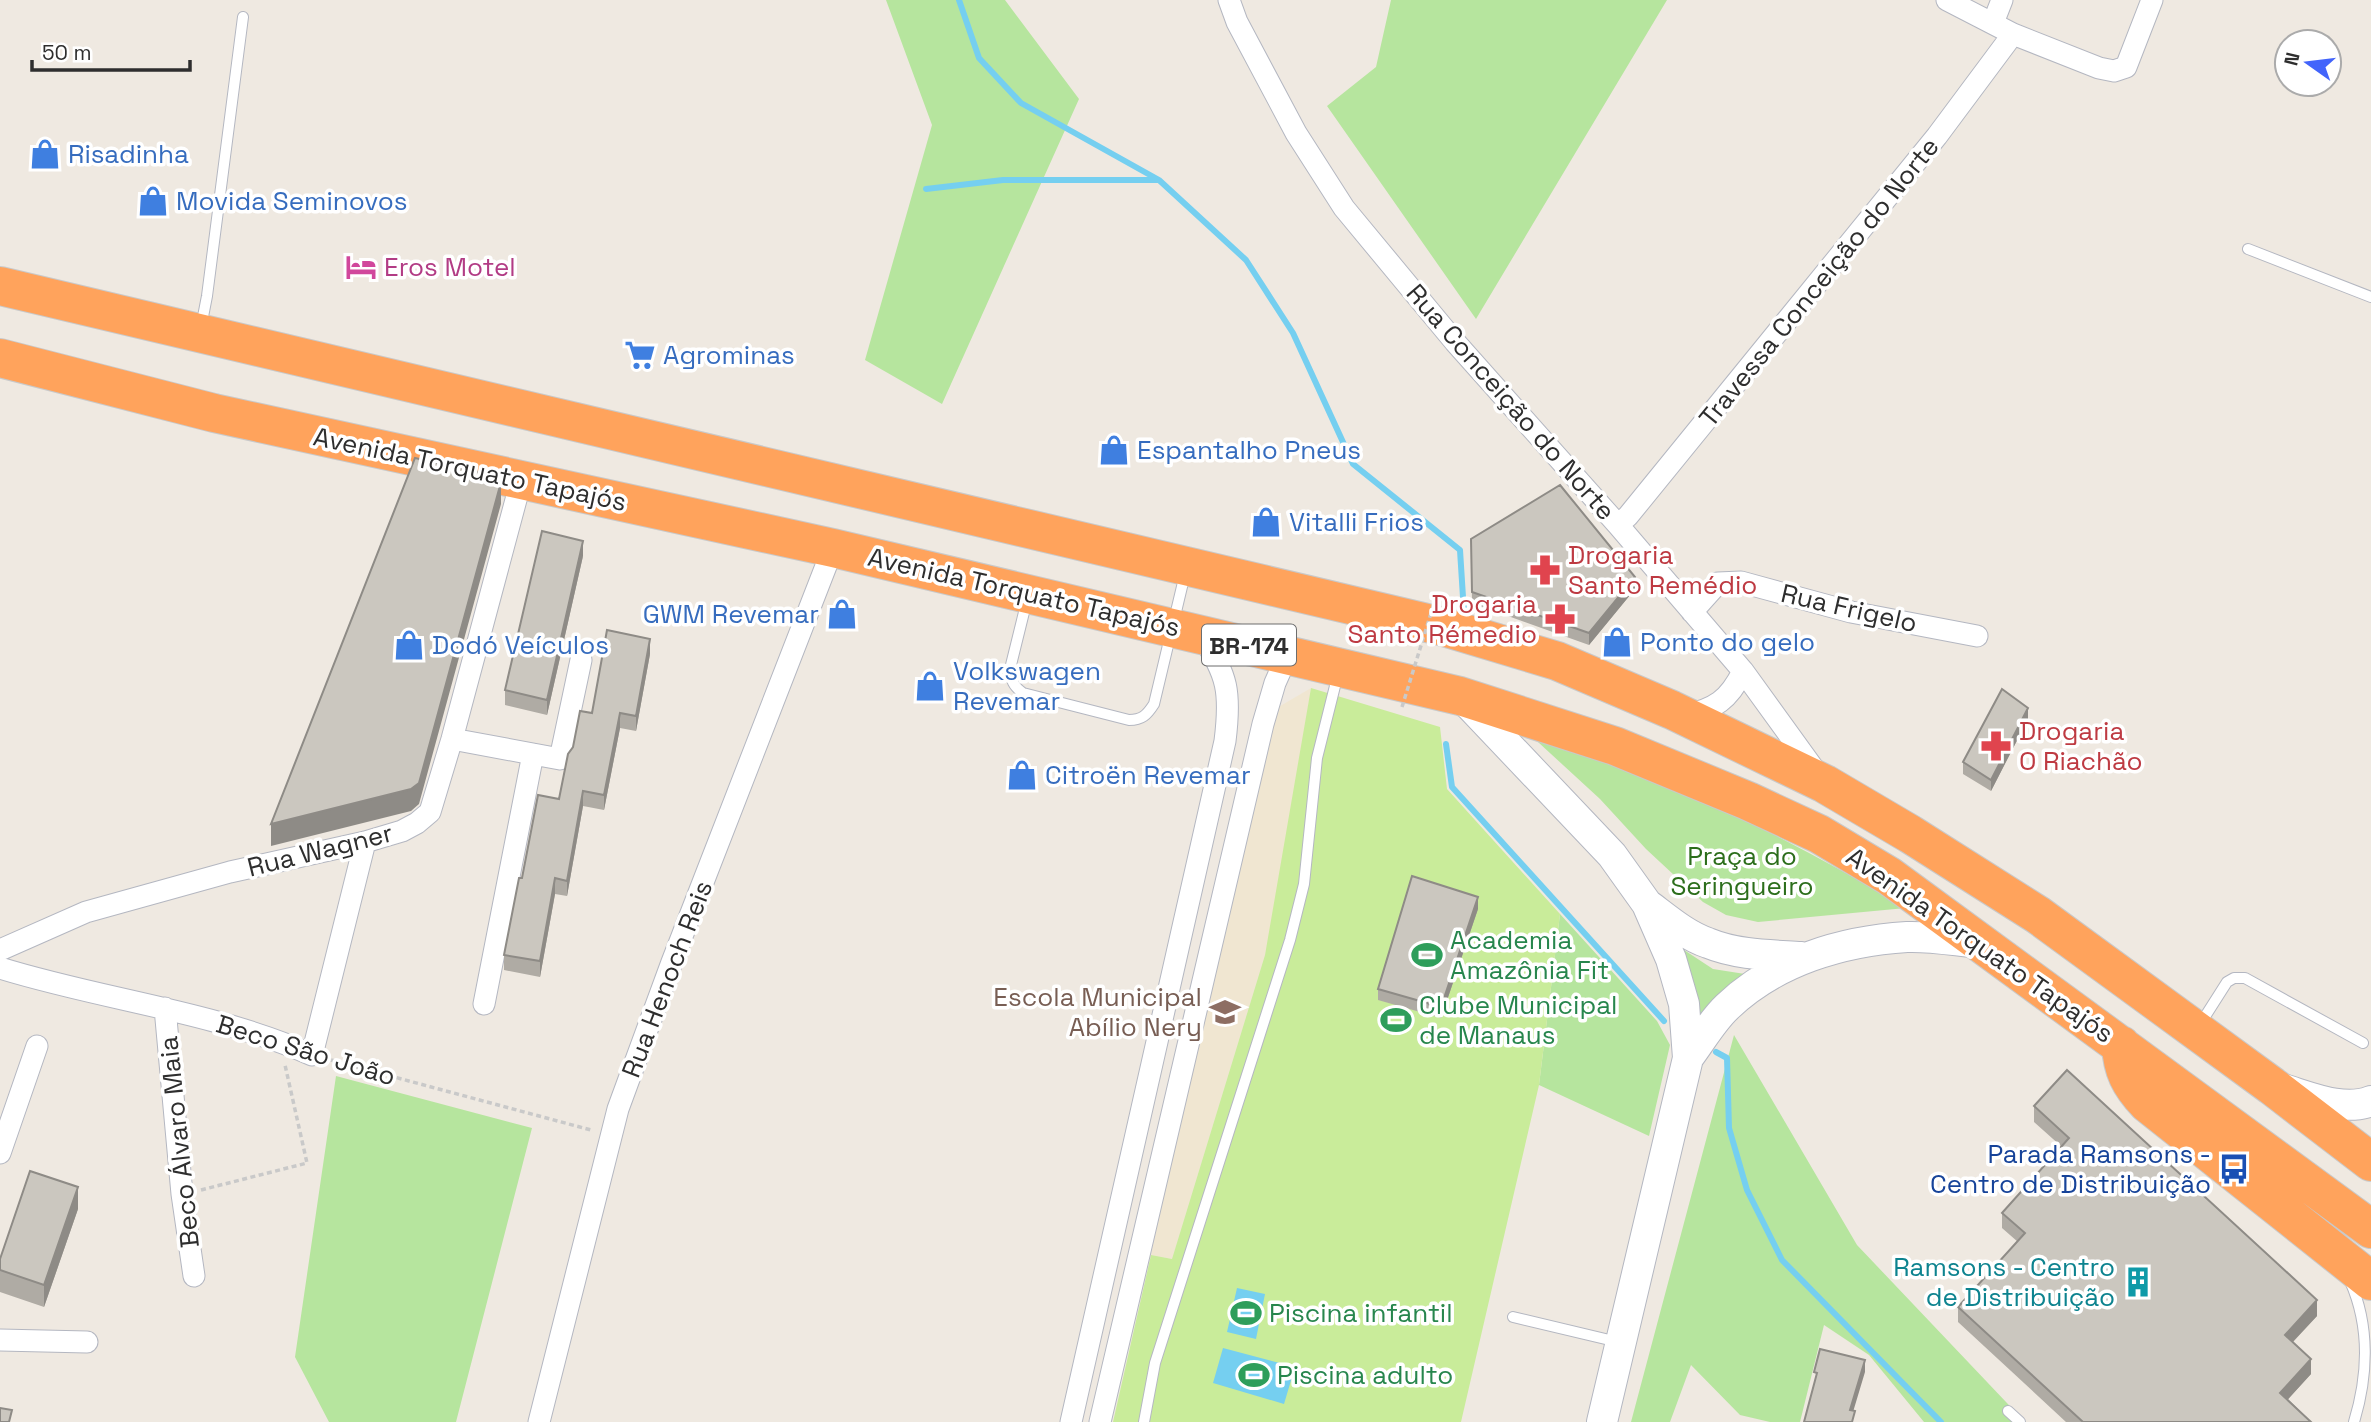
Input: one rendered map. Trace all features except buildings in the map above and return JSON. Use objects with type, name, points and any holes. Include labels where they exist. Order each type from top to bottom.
[{"type":"highway","name":"Avenida Torquato Tapajós","points":[[0,286],[1444,627],[1544,657],[1684,716],[1825,784],[1910,834],[2038,915],[2371,1162]]},
{"type":"highway","name":"Avenida Torquato Tapajós","points":[[0,358],[214,413],[833,548],[1288,654],[1460,696],[1615,746],[1819,834],[1889,876],[2371,1229]]},
{"type":"highway","points":[[2121,1045],[2126,1076],[2134,1090],[2147,1103],[2371,1282]]},
{"type":"street","name":"Rua Conceição do Norte","points":[[1229,0],[1237,22],[1296,133],[1344,208],[1455,342],[1618,525],[1743,671],[1825,784]]},
{"type":"street","points":[[1947,0],[2013,34],[2099,68],[2119,70],[2126,67],[2132,55],[2152,0]]},
{"type":"street","points":[[1993,23],[2002,0]]},
{"type":"street","name":"Travessa Conceição do Norte","points":[[1618,525],[1937,136],[2013,34]]},
{"type":"street","name":"Rua Wagner","points":[[0,950],[86,912],[230,872],[365,842],[402,831],[430,812],[521,481]]},
{"type":"street","name":"Rua Henoch Reis","points":[[539,1422],[618,1110],[672,962],[833,548]]},
{"type":"street","name":"Rua Frigelo","points":[[1692,612],[1718,583],[1741,582],[1851,612],[1977,636]]},
{"type":"street","points":[[1071,1422],[1226,741],[1229,715],[1227,688],[1219,662],[1187,630]]},
{"type":"street","points":[[1100,1422],[1263,724],[1275,683],[1288,654]]},
{"type":"street","points":[[452,739],[559,758],[581,660]]},
{"type":"street","points":[[1684,716],[1715,707],[1727,696],[1743,671]]},
{"type":"street","points":[[1460,696],[1612,855],[1647,904],[1671,959],[1684,1004],[1688,1058],[1602,1422]]},
{"type":"street","points":[[484,1004],[533,754]]},
{"type":"street","points":[[312,1055],[365,842]]},
{"type":"street","points":[[1195,876],[1227,882]]},
{"type":"street","points":[[1647,904],[1706,943],[1738,952],[1809,957]]},
{"type":"street","points":[[1688,1058],[1725,1008],[1763,977],[1809,957],[1851,944],[1909,937],[1982,943]]},
{"type":"street","name":"Beco São João","points":[[0,968],[40,980],[165,1008],[279,1041],[312,1055]]},
{"type":"street","name":"Beco Álvaro Maia","points":[[165,1008],[182,1194],[194,1276]]},
{"type":"street","points":[[1,1144],[37,1046]]},
{"type":"street","points":[[2272,1086],[2332,1103],[2362,1104],[2371,1101]]},
{"type":"street","points":[[1140,1118],[1170,1124]]},
{"type":"street","points":[[0,1340],[87,1342]]},
{"type":"street","points":[[1083,1367],[1112,1373]]},
{"type":"lane","points":[[199,333],[207,296],[243,17]]},
{"type":"lane","points":[[2248,249],[2371,298]]},
{"type":"lane","points":[[1029,594],[1010,669],[1014,687],[1023,693],[1138,720],[1148,714],[1154,704],[1187,630],[1186,567]]},
{"type":"lane","points":[[1144,1422],[1155,1363],[1290,940],[1304,884],[1317,758],[1339,668]]},
{"type":"lane","points":[[2196,1032],[2227,982],[2234,978],[2245,978],[2362,1043]]},
{"type":"lane","points":[[2333,1251],[2354,1291],[2368,1335],[2361,1400],[2354,1422]]},
{"type":"lane","points":[[1513,1317],[1620,1342]]},
{"type":"lane","points":[[2008,1411],[2020,1422]]},
{"type":"path","points":[[1402,707],[1436,597]]},
{"type":"path","points":[[182,1194],[307,1163],[279,1041]]},
{"type":"path","name":"Beco São João","points":[[312,1055],[612,1135]]},
{"type":"shaded area","name":"Escola Municipal Abílio Nery","points":[[1311,688],[1280,883],[1265,955],[1172,1259],[1151,1255],[1263,716]]},
{"type":"green space","points":[[886,0],[1005,0],[1079,99],[942,404],[865,360],[932,125]]},
{"type":"green space","points":[[1391,0],[1667,0],[1476,319],[1327,106],[1376,67]]},
{"type":"green space","name":"Clube Municipal de Manaus","points":[[1311,688],[1440,727],[1447,789],[1560,914],[1539,1085],[1461,1422],[1113,1422],[1151,1255],[1172,1259],[1265,955]]},
{"type":"green space","name":"Praça do Seringueiro","points":[[1526,731],[1648,778],[1745,820],[1906,908],[1758,922],[1726,915],[1703,902],[1646,849],[1600,799]]},
{"type":"green space","points":[[1560,914],[1657,1021],[1670,1045],[1649,1136],[1539,1085]]},
{"type":"green space","name":"Praça do Seringueiro","points":[[1681,948],[1713,969],[1745,974],[1697,1030]]},
{"type":"green space","points":[[1734,1035],[1857,1245],[2025,1422],[1924,1422],[1869,1355],[1824,1325],[1800,1422],[1770,1422],[1740,1415],[1691,1365],[1670,1422],[1631,1422]]},
{"type":"green space","points":[[336,1076],[532,1128],[456,1422],[329,1422],[295,1357]]},
{"type":"water","name":"Piscina infantil","points":[[1237,1288],[1265,1294],[1256,1339],[1227,1332]]},
{"type":"water","name":"Piscina adulto","points":[[1223,1348],[1295,1367],[1284,1404],[1213,1383]]},
{"type":"waterway","points":[[959,0],[979,58],[1021,103],[1159,180],[1246,260],[1293,333],[1353,464],[1460,550],[1464,613]]},
{"type":"waterway","points":[[926,189],[1003,180],[1157,180]]},
{"type":"waterway","points":[[1446,744],[1452,787],[1664,1021]]},
{"type":"waterway","points":[[1716,1052],[1727,1058],[1729,1128],[1747,1190],[1782,1260],[1941,1422]]},
{"type":"place","name":"Risadinha","points":[[45,154]]},
{"type":"place","name":"Movida Seminovos","points":[[153,201]]},
{"type":"place","name":"Eros Motel","points":[[361,267]]},
{"type":"place","name":"Agrominas","points":[[640,355]]},
{"type":"place","name":"Espantalho Pneus","points":[[1114,450]]},
{"type":"place","name":"Vitalli Frios","points":[[1266,522]]},
{"type":"place","name":"Drogaria Santo Remédio","points":[[1545,570]]},
{"type":"place","name":"GWM Revemar","points":[[842,614]]},
{"type":"place","name":"Drogaria Santo Rémedio","points":[[1560,619]]},
{"type":"place","name":"Ponto do gelo","points":[[1617,642]]},
{"type":"place","name":"Dodó Veículos","points":[[409,645]]},
{"type":"place","name":"Volkswagen Revemar","points":[[930,686]]},
{"type":"place","name":"Drogaria O Riachão","points":[[1996,746]]},
{"type":"place","name":"Citroën Revemar","points":[[1022,775]]},
{"type":"place","name":"Academia Amazônia Fit","points":[[1427,955]]},
{"type":"place","name":"Escola Municipal Abílio Nery","points":[[1225,1012]]},
{"type":"place","name":"Clube Municipal de Manaus","points":[[1396,1020]]},
{"type":"place","name":"Parada Ramsons - Centro de Distribuição","points":[[2234,1169]]},
{"type":"place","name":"Ramsons - Centro de Distribuição","points":[[2138,1282]]},
{"type":"place","name":"Piscina infantil","points":[[1246,1313]]},
{"type":"place","name":"Piscina adulto","points":[[1254,1375]]}]
